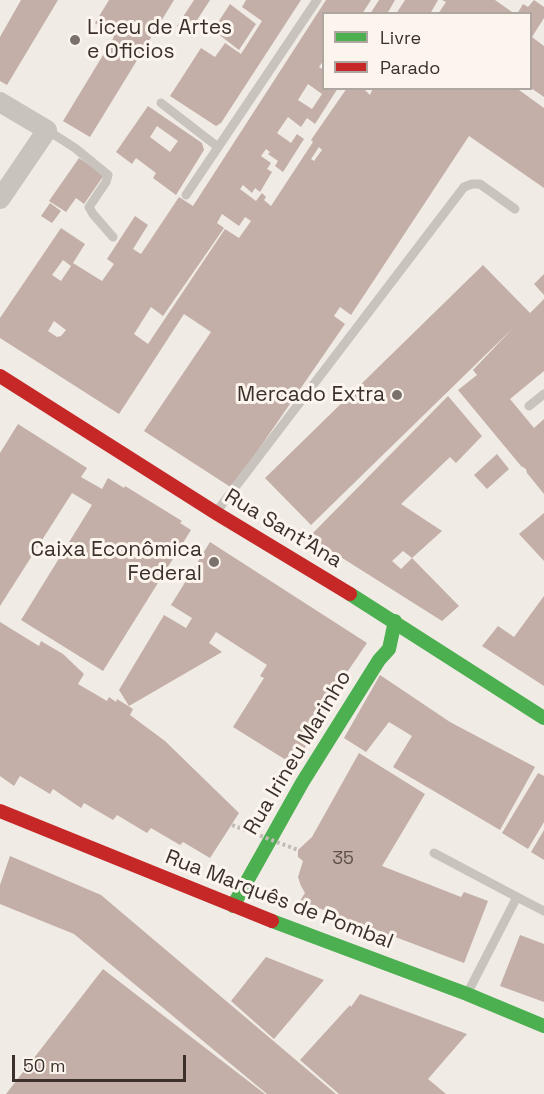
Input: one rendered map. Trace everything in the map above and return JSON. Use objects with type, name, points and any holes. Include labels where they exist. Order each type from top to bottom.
[{"type":"street","points":[[0,102],[47,130],[0,199]]},
{"type":"street","name":"Rua Sant'Ana","points":[[0,376],[216,513],[394,621],[544,718]]},
{"type":"street","name":"Rua Irineu Marinho","points":[[233,906],[303,783],[379,660],[389,648],[394,621]]},
{"type":"street","name":"Rua Marquês de Pombal","points":[[0,811],[233,906],[467,994],[544,1026]]},
{"type":"lane","points":[[186,195],[317,0]]},
{"type":"lane","points":[[161,103],[218,147]]},
{"type":"lane","points":[[47,130],[75,148],[108,175],[90,207],[93,214],[113,237]]},
{"type":"lane","points":[[216,513],[464,187],[480,184],[515,209]]},
{"type":"lane","points":[[529,406],[544,394]]},
{"type":"lane","points":[[434,853],[544,911]]},
{"type":"lane","points":[[467,994],[517,897]]},
{"type":"path","points":[[232,825],[298,850]]},
{"type":"building","points":[[21,0],[58,0],[7,85],[0,81],[0,37]]},
{"type":"building","points":[[109,0],[174,0],[90,137],[63,121],[114,37],[95,23]]},
{"type":"building","points":[[194,0],[210,0],[188,34],[177,26]]},
{"type":"building","points":[[246,0],[301,0],[221,123],[216,126],[170,96],[201,48],[215,57],[225,43],[241,54],[262,21],[242,7]]},
{"type":"building","points":[[326,0],[371,0],[363,12],[322,12],[322,63],[319,67],[322,69],[322,90],[337,90],[315,124],[307,118],[301,127],[288,117],[277,133],[291,143],[297,134],[304,139],[283,172],[275,166],[278,161],[268,154],[270,152],[266,149],[261,156],[271,163],[267,169],[272,172],[260,192],[255,188],[252,193],[243,185],[240,189],[256,201],[262,193],[266,197],[264,200],[271,206],[313,142],[311,140],[346,90],[365,90],[370,95],[372,90],[519,90],[544,108],[544,188],[469,136],[351,315],[340,307],[334,316],[345,324],[232,488],[144,431],[211,332],[184,314],[119,414],[0,338],[0,318],[61,228],[85,244],[73,263],[102,281],[114,264],[107,259],[135,216],[148,225],[133,249],[141,254],[179,197],[193,206]],"holes":[[[308,84],[322,94],[312,109],[298,100]],[[319,147],[322,150],[314,161],[311,159]],[[222,214],[239,226],[245,217],[251,221],[239,238],[225,229],[148,344],[134,334],[151,307],[163,316],[224,228],[217,223]],[[63,260],[71,266],[61,281],[52,275]],[[54,321],[66,330],[57,337],[48,331]]]},
{"type":"building","points":[[379,0],[395,0],[388,12],[371,12]]},
{"type":"building","points":[[405,0],[438,0],[431,12],[397,12]]},
{"type":"building","points":[[442,0],[495,0],[512,12],[439,12],[446,2]]},
{"type":"building","points":[[534,0],[544,7],[544,18],[532,37],[532,12],[518,12],[523,4],[528,7]]},
{"type":"building","points":[[230,4],[256,24],[239,50],[213,30]]},
{"type":"building","points":[[532,37],[544,46],[544,97],[532,89]]},
{"type":"building","points":[[148,106],[202,143],[204,150],[176,195],[153,178],[156,173],[136,158],[132,164],[116,152]],"holes":[[[157,126],[178,141],[170,152],[150,137]]]},
{"type":"building","points":[[79,158],[104,175],[84,204],[76,198],[66,212],[49,201]]},
{"type":"building","points":[[50,203],[61,211],[52,223],[41,216]]},
{"type":"building","name":"Mercado Extra","points":[[483,265],[530,313],[544,299],[544,371],[510,399],[534,428],[544,419],[544,494],[526,469],[521,466],[458,390],[477,375],[473,370],[513,328],[311,525],[265,478]]},
{"type":"building","points":[[544,274],[544,295],[534,284]]},
{"type":"building","points":[[448,396],[482,436],[456,463],[450,457],[401,504],[442,531],[412,558],[459,606],[442,621],[309,537]],"holes":[[[403,551],[412,558],[401,569],[392,561]]]},
{"type":"building","points":[[18,424],[87,468],[81,477],[102,489],[108,478],[124,488],[125,486],[182,521],[180,523],[191,530],[103,671],[21,620],[92,505],[72,493],[0,606],[0,453]]},
{"type":"building","points":[[497,454],[509,469],[487,489],[474,475]]},
{"type":"building","points":[[544,513],[544,561],[519,534]]},
{"type":"building","points":[[210,542],[367,643],[326,703],[331,706],[294,765],[233,727],[264,678],[260,676],[267,665],[216,632],[209,643],[222,652],[129,706],[119,690],[164,615],[186,628],[192,618],[171,605]]},
{"type":"building","points":[[544,596],[544,686],[482,646],[498,626],[514,637]]},
{"type":"building","points":[[0,622],[39,646],[41,641],[63,654],[84,674],[78,684],[107,701],[109,697],[116,702],[117,699],[133,709],[130,715],[165,741],[239,813],[210,858],[183,842],[180,845],[151,828],[147,833],[117,815],[113,820],[84,803],[81,808],[53,789],[50,794],[20,776],[14,786],[0,776]]},
{"type":"building","points":[[380,675],[450,722],[535,767],[500,830],[393,767],[412,736],[389,722],[366,752],[344,738]]},
{"type":"building","points":[[359,753],[425,794],[382,866],[461,897],[464,892],[488,901],[464,963],[300,901],[305,893],[298,877],[303,861],[298,857],[298,850],[312,837]]},
{"type":"building","points":[[538,773],[544,776],[544,822],[528,849],[502,833]]},
{"type":"building","points":[[544,830],[544,860],[531,852]]},
{"type":"building","points":[[10,856],[101,895],[336,1094],[267,1094],[74,934],[0,904],[0,885]]},
{"type":"building","points":[[520,935],[544,944],[544,1002],[500,986]]},
{"type":"building","points":[[266,957],[324,980],[274,1039],[231,1001]]},
{"type":"building","points":[[103,969],[265,1094],[6,1094]]},
{"type":"building","points":[[360,994],[467,1034],[428,1079],[446,1094],[339,1094],[300,1060],[350,1005],[351,1007]]},
{"type":"traffic: fast","points":[[350,594],[544,718]]},
{"type":"traffic: fast","points":[[233,906],[302,783],[379,660],[389,649],[395,621]]},
{"type":"traffic: fast","points":[[272,921],[467,994],[544,1026]]},
{"type":"traffic: jam","points":[[0,376],[216,513],[350,594]]},
{"type":"traffic: jam","points":[[0,811],[272,921]]},
{"type":"place","name":"Liceu de Artes e Oficios","points":[[75,40]]},
{"type":"place","name":"Mercado Extra","points":[[397,395]]},
{"type":"place","name":"Caixa Econômica Federal","points":[[214,562]]}]
